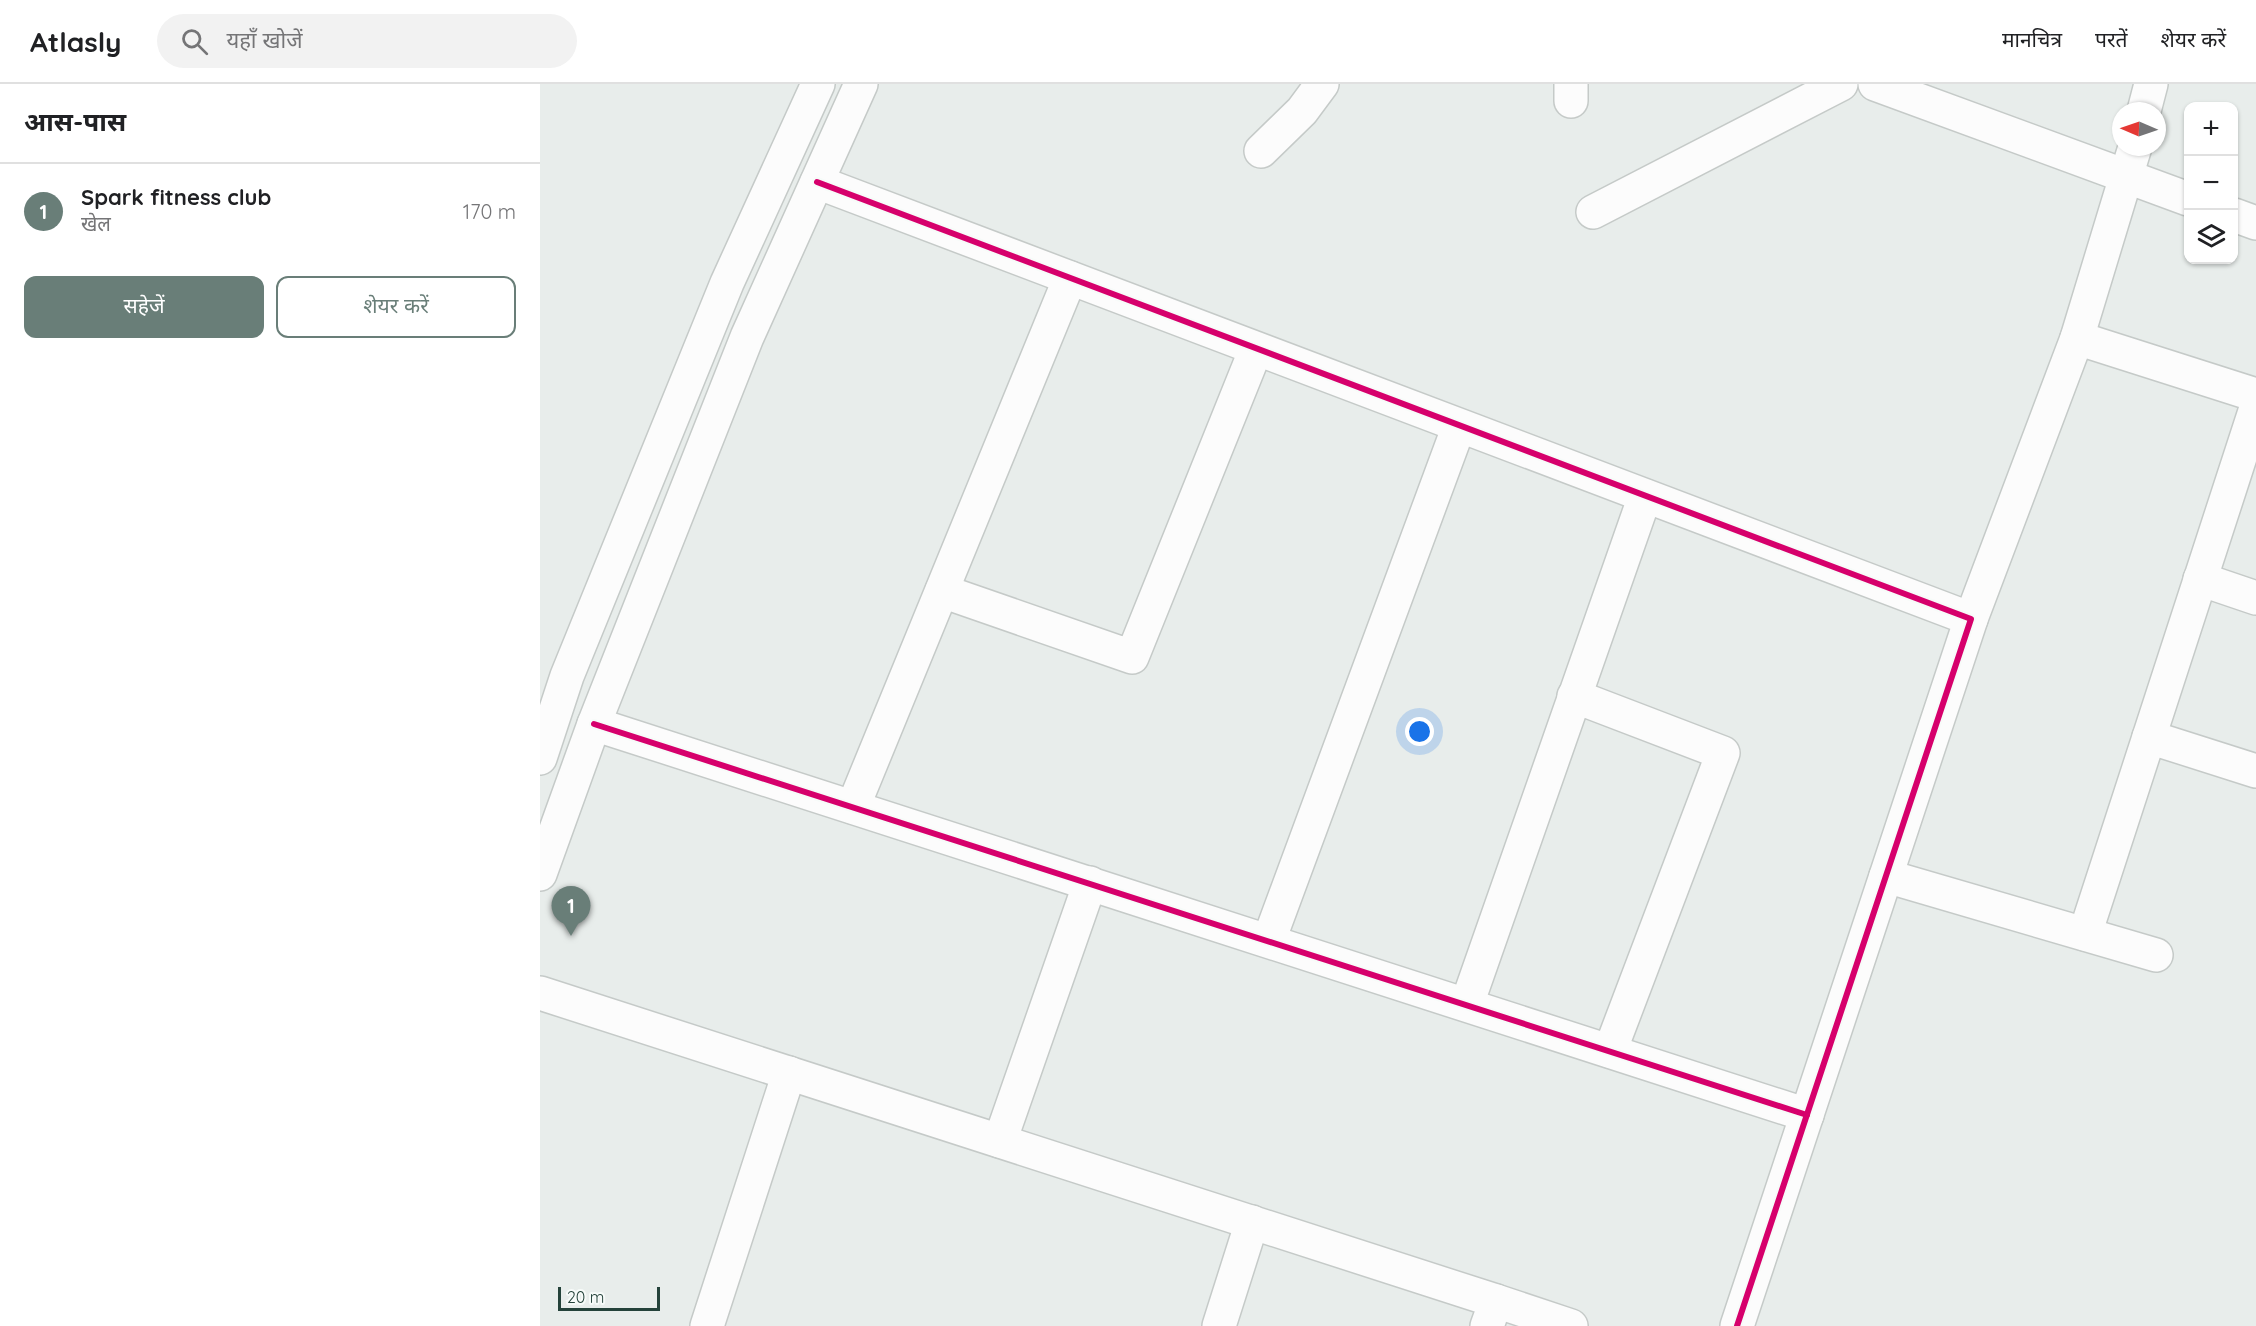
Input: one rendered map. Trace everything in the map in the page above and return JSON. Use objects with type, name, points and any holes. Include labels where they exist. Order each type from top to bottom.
[{"type":"street","points":[[540,758],[567,676],[727,283],[818,84]]},
{"type":"street","points":[[540,874],[594,724],[747,337],[861,84]]},
{"type":"street","points":[[1261,151],[1302,111],[1322,84]]},
{"type":"street","points":[[1593,212],[1841,84]]},
{"type":"street","points":[[1875,84],[2131,162],[2184,196]]},
{"type":"street","points":[[2146,102],[2151,84]]},
{"type":"street","points":[[1737,1326],[1971,619],[2077,338],[2131,162]]},
{"type":"street","points":[[817,182],[1971,619]]},
{"type":"street","points":[[2238,216],[2256,223]]},
{"type":"street","points":[[853,807],[1070,278]]},
{"type":"street","points":[[2077,338],[2256,395]]},
{"type":"street","points":[[942,591],[1132,657],[1256,348]]},
{"type":"street","points":[[2085,934],[2256,408]]},
{"type":"street","points":[[1269,940],[1459,426]]},
{"type":"street","points":[[1467,1004],[1646,496]]},
{"type":"street","points":[[2200,579],[2256,598]]},
{"type":"street","points":[[1574,696],[1723,753],[1610,1051]]},
{"type":"street","points":[[594,724],[1807,1115]]},
{"type":"street","points":[[2149,737],[2256,771]]},
{"type":"street","points":[[1886,876],[2156,955]]},
{"type":"street","points":[[1000,1142],[1090,883]]},
{"type":"street","points":[[540,993],[1252,1222],[1491,1313],[1571,1326]]},
{"type":"street","points":[[706,1326],[789,1073]]},
{"type":"street","points":[[1219,1326],[1252,1222]]},
{"type":"cycle path","points":[[817,182],[1971,619],[1737,1326]]},
{"type":"cycle path","points":[[594,724],[1807,1115]]},
{"type":"place","name":"Spark fitness club","points":[[571,936]]}]
